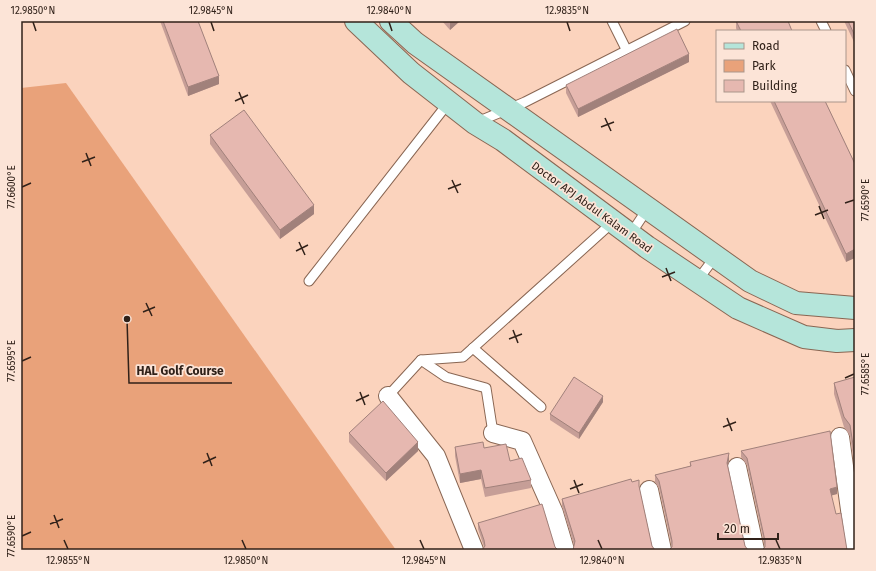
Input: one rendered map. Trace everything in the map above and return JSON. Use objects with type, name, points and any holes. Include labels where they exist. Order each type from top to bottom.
[{"type":"street","name":"Doctor APJ Abdul Kalam Road","points":[[356,21],[412,73],[475,123],[503,140],[630,235],[738,308],[804,338],[837,341],[855,340]]},
{"type":"street","points":[[391,21],[415,43],[750,281],[796,303],[855,308]]},
{"type":"street","points":[[388,396],[436,456],[474,550]]},
{"type":"street","points":[[493,433],[522,441],[554,512],[565,550]]},
{"type":"street","points":[[840,437],[852,508],[855,546]]},
{"type":"street","points":[[737,467],[755,550]]},
{"type":"street","points":[[649,490],[662,550]]},
{"type":"lane","points":[[612,21],[627,51]]},
{"type":"lane","points":[[475,123],[508,109],[685,21]]},
{"type":"lane","points":[[821,21],[826,30]]},
{"type":"lane","points":[[846,72],[855,91]]},
{"type":"lane","points":[[309,281],[449,102]]},
{"type":"lane","points":[[630,235],[648,208]]},
{"type":"lane","points":[[388,396],[421,360],[463,357],[613,222]]},
{"type":"lane","points":[[697,281],[716,257]]},
{"type":"lane","points":[[473,348],[541,407]]},
{"type":"lane","points":[[421,360],[446,377],[486,388],[493,433]]},
{"type":"green space","points":[[66,83],[396,550],[21,550],[21,88]]},
{"type":"building","points":[[163,21],[198,21],[219,76],[188,87]]},
{"type":"building","points":[[736,21],[788,21],[792,30],[740,30]]},
{"type":"building","points":[[848,21],[855,21],[855,36]]},
{"type":"building","points":[[677,29],[689,54],[578,109],[566,85]]},
{"type":"building","points":[[774,102],[825,102],[855,164],[855,249],[846,254]]},
{"type":"building","points":[[244,110],[314,205],[280,230],[210,135]]},
{"type":"building","points":[[574,377],[603,396],[579,433],[550,414]]},
{"type":"building","points":[[855,377],[855,458],[850,425],[844,417],[834,383]]},
{"type":"building","points":[[383,401],[418,442],[386,473],[349,433]]},
{"type":"building","points":[[830,431],[837,487],[830,489],[836,514],[841,513],[847,550],[762,550],[765,547],[765,541],[747,458],[741,451]]},
{"type":"building","points":[[483,442],[484,448],[506,444],[510,461],[522,458],[531,480],[485,488],[481,470],[460,474],[455,447]]},
{"type":"building","points":[[729,453],[727,463],[745,546],[748,550],[669,550],[672,547],[672,541],[659,481],[655,475],[691,466],[690,462]]},
{"type":"building","points":[[631,479],[632,482],[639,480],[652,546],[655,550],[573,550],[575,541],[562,499]]},
{"type":"building","points":[[542,504],[555,547],[558,550],[482,550],[485,546],[478,523]]},
{"type":"place","name":"HAL Golf Course","points":[[127,319]]}]
